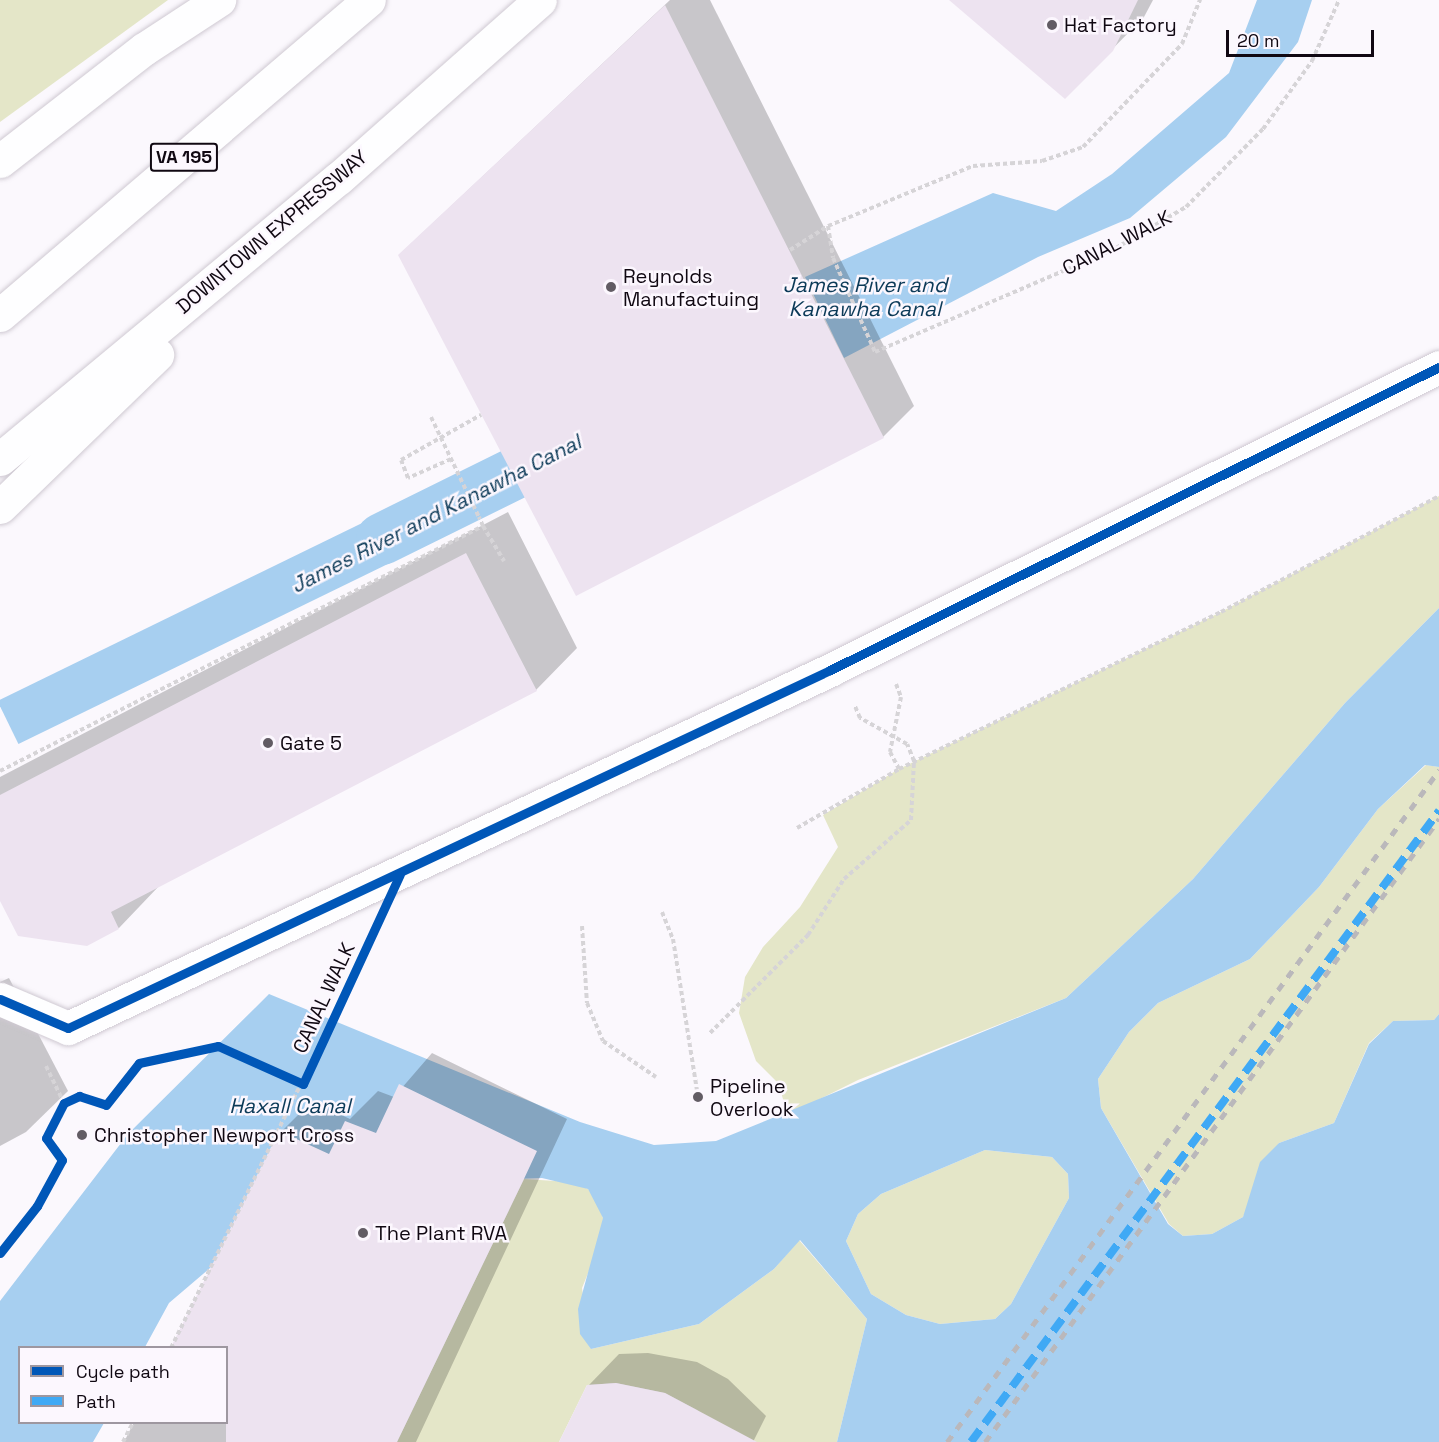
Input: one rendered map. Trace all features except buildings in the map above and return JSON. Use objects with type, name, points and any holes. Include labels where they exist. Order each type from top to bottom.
[{"type":"main road","points":[[0,161],[144,49],[219,0]]},
{"type":"main road","name":"VA 195","points":[[0,315],[369,0]]},
{"type":"main road","name":"DOWNTOWN EXPRESSWAY","points":[[0,459],[339,178],[540,0]]},
{"type":"main road","points":[[0,507],[339,178]]},
{"type":"main road","points":[[0,999],[68,1028],[321,905],[400,874],[830,670],[1439,367]]},
{"type":"path","points":[[790,250],[828,226],[973,166],[1042,161],[1083,147],[1182,44],[1200,0]]},
{"type":"path","points":[[451,459],[408,478],[401,460],[481,415]]},
{"type":"path","points":[[431,417],[483,526],[504,561]]},
{"type":"path","points":[[797,828],[898,769],[1221,612],[1439,496]]},
{"type":"path","points":[[0,771],[483,526]]},
{"type":"path","points":[[898,769],[890,752],[890,730],[901,697]]},
{"type":"path","points":[[710,1033],[808,935],[844,879],[911,820],[914,761],[907,744],[890,730],[860,718]]},
{"type":"path","points":[[662,912],[673,939],[698,1097]]},
{"type":"path","points":[[582,926],[586,1003],[603,1041],[656,1077]]},
{"type":"path","points":[[172,1346],[303,1084]]},
{"type":"path","points":[[123,1442],[132,1424]]},
{"type":"green space","points":[[0,0],[168,0],[0,122]]},
{"type":"green space","points":[[1439,496],[1439,608],[1345,703],[1193,879],[1066,998],[858,1080],[788,1115],[778,1083],[756,1061],[739,1013],[745,977],[763,947],[800,907],[838,847],[823,815],[899,769],[1221,612]]},
{"type":"green space","points":[[1426,765],[1439,767],[1439,1014],[1434,1020],[1393,1021],[1369,1043],[1334,1123],[1279,1143],[1243,1217],[1212,1234],[1183,1236],[1169,1224],[1101,1108],[1098,1079],[1129,1032],[1158,1003],[1250,959],[1319,887],[1378,809]]},
{"type":"green space","points":[[985,1150],[1052,1157],[1068,1174],[1069,1198],[1011,1304],[995,1319],[940,1324],[906,1315],[871,1294],[846,1241],[858,1214],[881,1194]]},
{"type":"green space","points":[[524,1179],[571,1182],[588,1189],[597,1201],[603,1218],[602,1239],[582,1288],[591,1349],[699,1324],[774,1269],[799,1240],[867,1319],[837,1442],[730,1442],[697,1410],[665,1393],[616,1383],[587,1385],[559,1442],[397,1442]]},
{"type":"water","name":"James River and Kanawha Canal","points":[[1257,0],[1312,0],[1298,42],[1226,137],[1130,218],[1038,257],[844,358],[805,277],[993,193],[1056,211],[1112,174],[1229,73]]},
{"type":"water","name":"James River and Kanawha Canal","points":[[436,487],[457,530],[18,744],[0,706],[0,700]]},
{"type":"water","name":"Haxall Canal","points":[[1439,608],[1439,767],[1425,765],[1378,809],[1319,887],[1250,959],[1158,1003],[1129,1032],[1098,1079],[1101,1108],[1168,1224],[1183,1236],[1212,1234],[1243,1217],[1260,1162],[1279,1143],[1334,1123],[1369,1044],[1393,1021],[1434,1020],[1439,1014],[1439,1442],[837,1442],[867,1319],[800,1240],[774,1269],[699,1324],[591,1349],[580,1334],[578,1309],[603,1218],[588,1189],[542,1178],[365,1184],[284,1205],[169,1303],[146,1346],[18,1346],[18,1424],[103,1424],[93,1442],[0,1442],[0,1301],[128,1134],[269,994],[580,1122],[654,1145],[716,1141],[1066,998],[1193,879],[1345,703]],"holes":[[[985,1150],[1052,1157],[1068,1174],[1069,1198],[1011,1304],[995,1319],[940,1324],[906,1315],[871,1294],[846,1241],[858,1214],[881,1194]]]},
{"type":"waterway","name":"James River and Kanawha Canal","points":[[382,539],[578,442]]},
{"type":"railway","points":[[947,1442],[1439,770]]},
{"type":"railway","points":[[985,1442],[1439,819]]},
{"type":"marked path","points":[[971,1442],[1439,811]]},
{"type":"cycle path","points":[[0,999],[68,1028],[830,670],[1439,367]]},
{"type":"cycle path","name":"CANAL WALK","points":[[0,1253],[37,1206],[62,1160],[46,1138],[64,1103],[79,1096],[106,1105],[139,1063],[218,1046],[303,1084],[400,874]]},
{"type":"place","name":"Hat Factory","points":[[1052,25]]},
{"type":"place","name":"Reynolds Manufactuing","points":[[611,287]]},
{"type":"place","name":"Gate 5","points":[[268,743]]},
{"type":"place","name":"Pipeline Overlook","points":[[698,1097]]},
{"type":"place","name":"Christopher Newport Cross","points":[[82,1135]]},
{"type":"place","name":"The Plant RVA","points":[[363,1233]]}]
